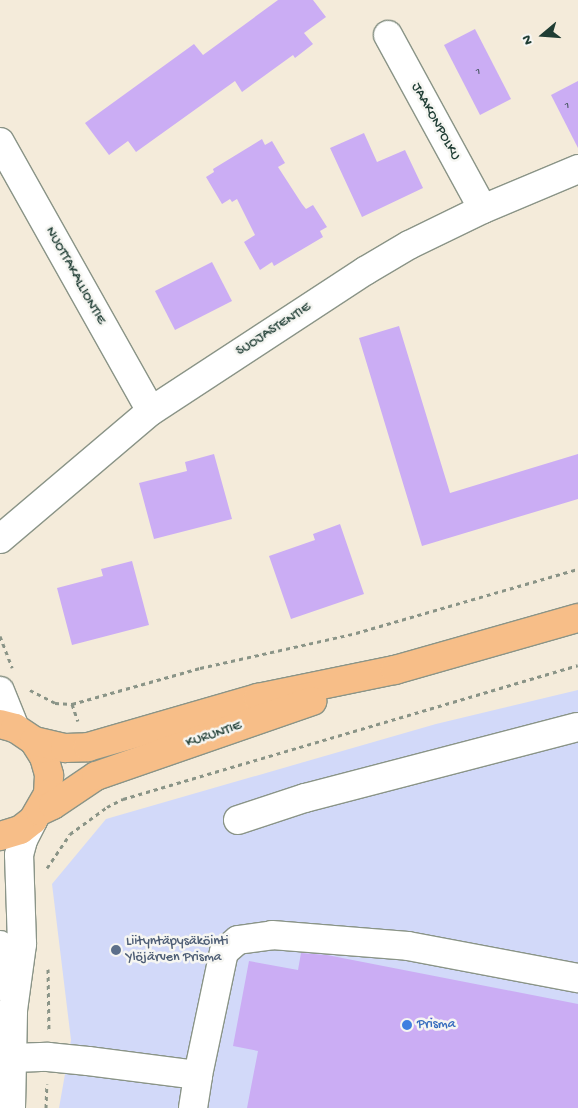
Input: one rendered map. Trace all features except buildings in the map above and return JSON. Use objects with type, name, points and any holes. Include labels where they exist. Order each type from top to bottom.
[{"type":"main road","name":"KURUNTIE","points":[[17,731],[65,748],[88,747],[258,698],[395,670],[578,618]]},
{"type":"main road","name":"KURUNTIE","points":[[0,836],[20,830],[36,816],[96,776],[263,720],[395,670]]},
{"type":"main road","points":[[17,731],[44,757],[49,775],[48,794],[36,816]]},
{"type":"street","name":"JAAKONPOLKU","points":[[388,36],[483,209]]},
{"type":"street","name":"NUOTTAKALLIONTIE","points":[[0,142],[151,411]]},
{"type":"street","name":"SUOJASTENTIE","points":[[0,539],[151,411],[365,271],[409,245],[483,209],[578,169]]},
{"type":"street","points":[[13,684],[17,731]]},
{"type":"street","points":[[238,820],[305,798],[578,727]]},
{"type":"street","points":[[11,1108],[13,1010],[22,944],[19,855],[23,840],[36,816]]},
{"type":"street","points":[[193,1108],[198,1075],[224,952],[238,940],[272,935],[408,946],[578,978]]},
{"type":"street","points":[[0,945],[13,1010]]},
{"type":"street","points":[[12,1058],[48,1057],[198,1075]]},
{"type":"path","points":[[0,636],[13,684],[55,703],[72,704],[200,668],[356,633],[578,569]]},
{"type":"path","points":[[20,880],[43,876],[53,856],[70,834],[107,807],[123,799],[578,665]]},
{"type":"path","points":[[46,1108],[50,1007],[47,960]]},
{"type":"shaded area","points":[[578,690],[578,1108],[59,1108],[71,1040],[52,884],[106,819],[436,724]]},
{"type":"place","name":"Liityntäpysäköinti Ylöjärven Prisma","points":[[116,950]]},
{"type":"place","name":"Prisma","points":[[407,1025]]}]
